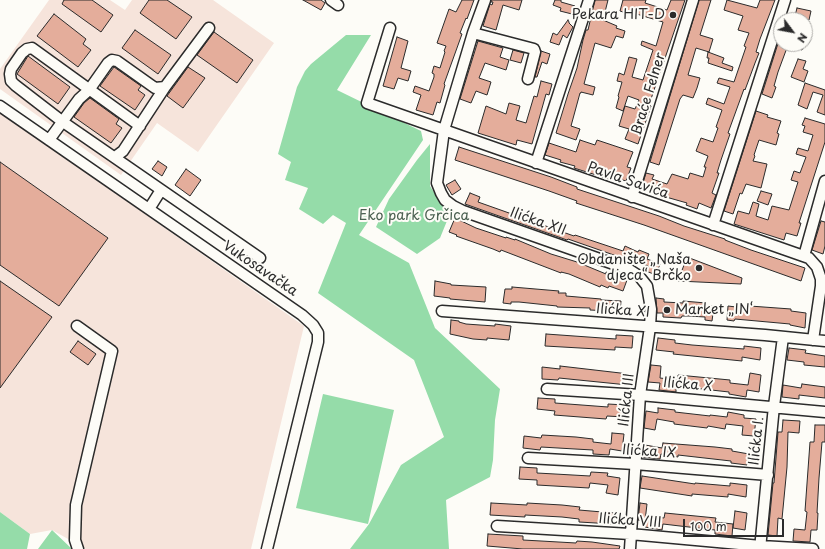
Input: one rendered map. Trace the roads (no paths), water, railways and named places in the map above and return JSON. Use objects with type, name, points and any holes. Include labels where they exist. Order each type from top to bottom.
[{"type":"street","points":[[444,130],[473,33],[485,0]]},
{"type":"street","points":[[536,163],[589,0]]},
{"type":"street","name":"Braće Felner","points":[[632,197],[693,0]]},
{"type":"street","points":[[713,225],[785,0]]},
{"type":"street","points":[[114,157],[123,151],[165,87],[209,28]]},
{"type":"street","name":"Pavla Savića","points":[[390,28],[367,103],[804,256],[813,261],[817,267],[821,279],[821,294],[813,340]]},
{"type":"street","points":[[473,33],[533,48],[535,52],[528,80]]},
{"type":"street","points":[[140,126],[32,48],[27,49],[22,53],[11,69],[11,81],[63,122],[260,258]]},
{"type":"street","points":[[49,140],[79,99],[89,90],[108,63],[112,60],[117,61],[155,88],[165,87]]},
{"type":"street","name":"Vukosavačka","points":[[0,106],[302,315],[313,325],[318,333],[318,342],[267,549]]},
{"type":"street","name":"Ilićka XII","points":[[444,130],[437,183],[440,193],[445,200],[463,211],[628,269],[639,276],[647,286],[651,308],[650,327]]},
{"type":"street","points":[[804,256],[825,181]]},
{"type":"street","points":[[149,209],[162,190]]},
{"type":"street","name":"Ilićka XI","points":[[442,310],[825,341]]},
{"type":"street","points":[[76,326],[112,351],[76,505],[75,540],[78,549]]},
{"type":"street","name":"Ilićka III","points":[[630,549],[640,395],[650,327]]},
{"type":"street","name":"Ilićka I.","points":[[760,547],[774,406],[783,337]]},
{"type":"street","name":"Ilićka X","points":[[548,389],[774,406],[825,412]]},
{"type":"street","name":"Ilićka IX","points":[[528,458],[635,464],[768,475]]},
{"type":"street","name":"Ilićka VIII","points":[[497,526],[630,534],[760,547],[813,549]]},
{"type":"place","name":"Pekara HIT-D","points":[[673,15]]},
{"type":"place","name":"Obdanište „Naša djeca“ Brčko","points":[[699,268]]},
{"type":"place","name":"Market „IN‘","points":[[667,310]]},
{"type":"park label","name":"Eko park Grčica","points":[[414,216]]}]
